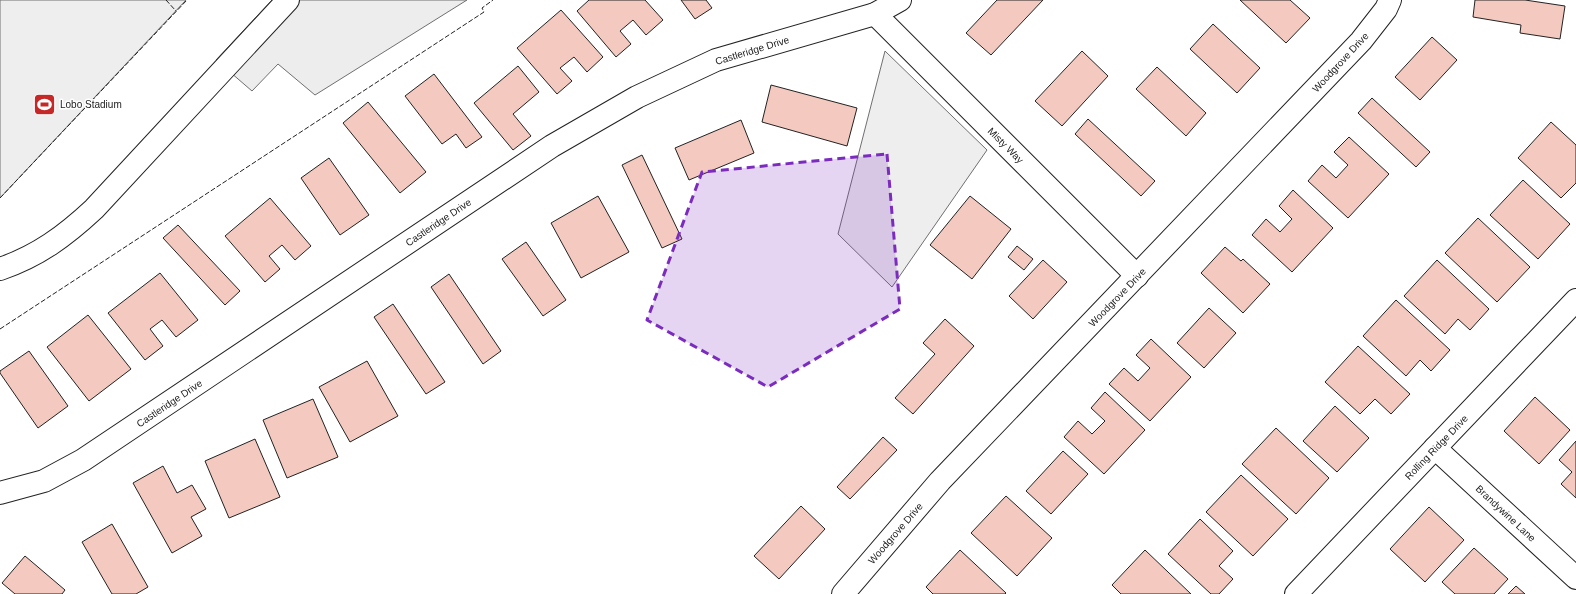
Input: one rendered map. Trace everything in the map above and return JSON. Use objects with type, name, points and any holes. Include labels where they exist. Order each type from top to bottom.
[{"type":"street","points":[[0,269],[45,248],[64,236],[94,209],[288,0]]},
{"type":"street","name":"Castleridge Drive","points":[[0,493],[44,481],[83,460],[552,146],[637,97],[716,60],[875,14],[900,0]]},
{"type":"street","name":"Woodgrove Drive","points":[[843,594],[940,481],[1361,41],[1382,14],[1390,0]]},
{"type":"street","name":"Misty Way","points":[[875,14],[1137,276]]},
{"type":"street","name":"Rolling Ridge Drive","points":[[1296,594],[1576,300]]},
{"type":"street","name":"Brandywine Lane","points":[[1435,448],[1576,578]]},
{"type":"highlighted area","points":[[887,154],[900,309],[768,387],[647,320],[702,172]]},
{"type":"shaded area","name":"Lobo Stadium","points":[[0,0],[186,0],[0,198]]},
{"type":"shaded area","points":[[272,0],[467,0],[315,95],[278,64],[252,91],[216,60]]},
{"type":"shaded area","points":[[885,51],[987,150],[892,287],[838,234]]},
{"type":"building","points":[[589,0],[645,0],[663,20],[646,35],[633,20],[620,31],[631,44],[616,57],[577,11]]},
{"type":"building","points":[[681,0],[706,0],[712,8],[695,19]]},
{"type":"building","points":[[997,0],[1043,0],[991,55],[966,33]]},
{"type":"building","points":[[1240,0],[1290,0],[1310,18],[1286,43]]},
{"type":"building","points":[[1475,0],[1525,0],[1565,6],[1560,39],[1520,33],[1521,25],[1473,17]]},
{"type":"building","points":[[561,10],[603,57],[587,72],[574,57],[560,68],[572,81],[557,94],[517,48]]},
{"type":"building","points":[[1213,24],[1260,68],[1237,93],[1190,49]]},
{"type":"building","points":[[1432,37],[1457,60],[1420,100],[1395,77]]},
{"type":"building","points":[[1082,51],[1108,76],[1062,126],[1035,101]]},
{"type":"building","points":[[518,66],[539,92],[513,114],[531,136],[513,150],[474,103]]},
{"type":"building","points":[[1157,67],[1206,113],[1186,136],[1136,89]]},
{"type":"building","points":[[434,74],[482,137],[466,148],[456,134],[442,144],[405,96]]},
{"type":"building","points":[[771,85],[857,108],[847,146],[762,122]]},
{"type":"building","points":[[1372,98],[1430,152],[1416,167],[1358,113]]},
{"type":"building","points":[[368,102],[426,172],[400,193],[343,123]]},
{"type":"building","points":[[1088,119],[1155,181],[1141,196],[1075,134]]},
{"type":"building","points":[[741,120],[754,153],[689,180],[675,148]]},
{"type":"building","points":[[1551,122],[1576,145],[1576,183],[1561,198],[1518,158]]},
{"type":"building","points":[[1349,137],[1389,174],[1348,218],[1308,181],[1322,165],[1336,178],[1348,165],[1334,152]]},
{"type":"building","points":[[642,155],[682,239],[662,248],[622,165]]},
{"type":"building","points":[[329,158],[369,215],[340,235],[301,178]]},
{"type":"building","points":[[1523,180],[1570,224],[1538,259],[1490,215]]},
{"type":"building","points":[[1293,190],[1333,228],[1292,272],[1252,235],[1266,219],[1280,232],[1292,219],[1279,206]]},
{"type":"building","points":[[598,196],[629,252],[581,278],[551,223]]},
{"type":"building","points":[[970,196],[1011,229],[972,279],[930,245]]},
{"type":"building","points":[[270,198],[311,246],[295,260],[282,245],[269,256],[280,269],[265,282],[225,236]]},
{"type":"building","points":[[1478,218],[1530,267],[1497,302],[1445,253]]},
{"type":"building","points":[[178,225],[240,291],[225,305],[163,238]]},
{"type":"building","points":[[526,242],[566,300],[543,316],[502,259]]},
{"type":"building","points":[[1017,246],[1033,259],[1024,270],[1008,257]]},
{"type":"building","points":[[1225,247],[1241,261],[1243,259],[1270,284],[1243,313],[1201,273]]},
{"type":"building","points":[[1043,260],[1067,282],[1033,319],[1009,296]]},
{"type":"building","points":[[1437,260],[1489,309],[1470,330],[1458,319],[1445,334],[1404,296]]},
{"type":"building","points":[[160,273],[198,320],[176,337],[162,320],[150,329],[163,346],[145,360],[108,313]]},
{"type":"building","points":[[449,274],[501,351],[483,364],[431,287]]},
{"type":"building","points":[[1396,300],[1450,350],[1431,371],[1420,360],[1406,376],[1363,336]]},
{"type":"building","points":[[393,304],[445,382],[426,394],[374,317]]},
{"type":"building","points":[[1209,308],[1236,333],[1204,368],[1177,343]]},
{"type":"building","points":[[88,315],[131,369],[89,401],[47,347]]},
{"type":"building","points":[[945,319],[974,346],[913,414],[895,398],[935,354],[923,343]]},
{"type":"building","points":[[1151,339],[1191,377],[1150,421],[1109,384],[1124,368],[1138,381],[1150,368],[1136,355]]},
{"type":"building","points":[[1358,346],[1410,394],[1391,414],[1375,399],[1360,414],[1325,382]]},
{"type":"building","points":[[29,351],[68,406],[38,428],[0,373],[0,371]]},
{"type":"building","points":[[367,361],[398,416],[350,442],[319,387]]},
{"type":"building","points":[[1105,392],[1145,430],[1104,474],[1064,437],[1078,421],[1092,434],[1105,421],[1091,408]]},
{"type":"building","points":[[1535,397],[1570,430],[1539,464],[1504,431]]},
{"type":"building","points":[[313,399],[338,457],[287,478],[263,420]]},
{"type":"building","points":[[1335,406],[1369,438],[1337,472],[1303,441]]},
{"type":"building","points":[[1276,428],[1329,478],[1296,514],[1242,464]]},
{"type":"building","points":[[883,437],[897,450],[850,499],[837,487]]},
{"type":"building","points":[[255,439],[280,497],[229,518],[205,461]]},
{"type":"building","points":[[1576,441],[1576,498],[1561,484],[1572,472],[1559,460]]},
{"type":"building","points":[[1063,451],[1088,474],[1051,514],[1026,491]]},
{"type":"building","points":[[163,466],[177,493],[192,485],[206,509],[191,517],[202,536],[172,553],[133,483]]},
{"type":"building","points":[[1241,475],[1288,519],[1253,556],[1206,512]]},
{"type":"building","points":[[1006,496],[1052,538],[1017,576],[971,533]]},
{"type":"building","points":[[801,506],[825,529],[779,579],[754,556]]},
{"type":"building","points":[[1429,507],[1464,540],[1425,582],[1390,549]]},
{"type":"building","points":[[1200,519],[1233,551],[1219,566],[1233,579],[1219,594],[1211,594],[1168,554]]},
{"type":"building","points":[[112,524],[148,587],[136,594],[112,594],[82,542]]},
{"type":"building","points":[[1474,548],[1508,579],[1494,594],[1455,594],[1442,582]]},
{"type":"building","points":[[960,550],[1006,593],[933,594],[926,587]]},
{"type":"building","points":[[1145,550],[1191,594],[1121,594],[1112,585]]},
{"type":"building","points":[[25,556],[65,590],[62,594],[15,594],[2,583]]},
{"type":"building","points":[[1516,586],[1525,594],[1508,594]]},
{"type":"fence","points":[[166,0],[176,11]]},
{"type":"fence","points":[[0,198],[187,0]]},
{"type":"fence","points":[[0,329],[484,12],[482,8],[493,0]]},
{"type":"place","name":"Lobo Stadium","points":[[44,104]]}]
